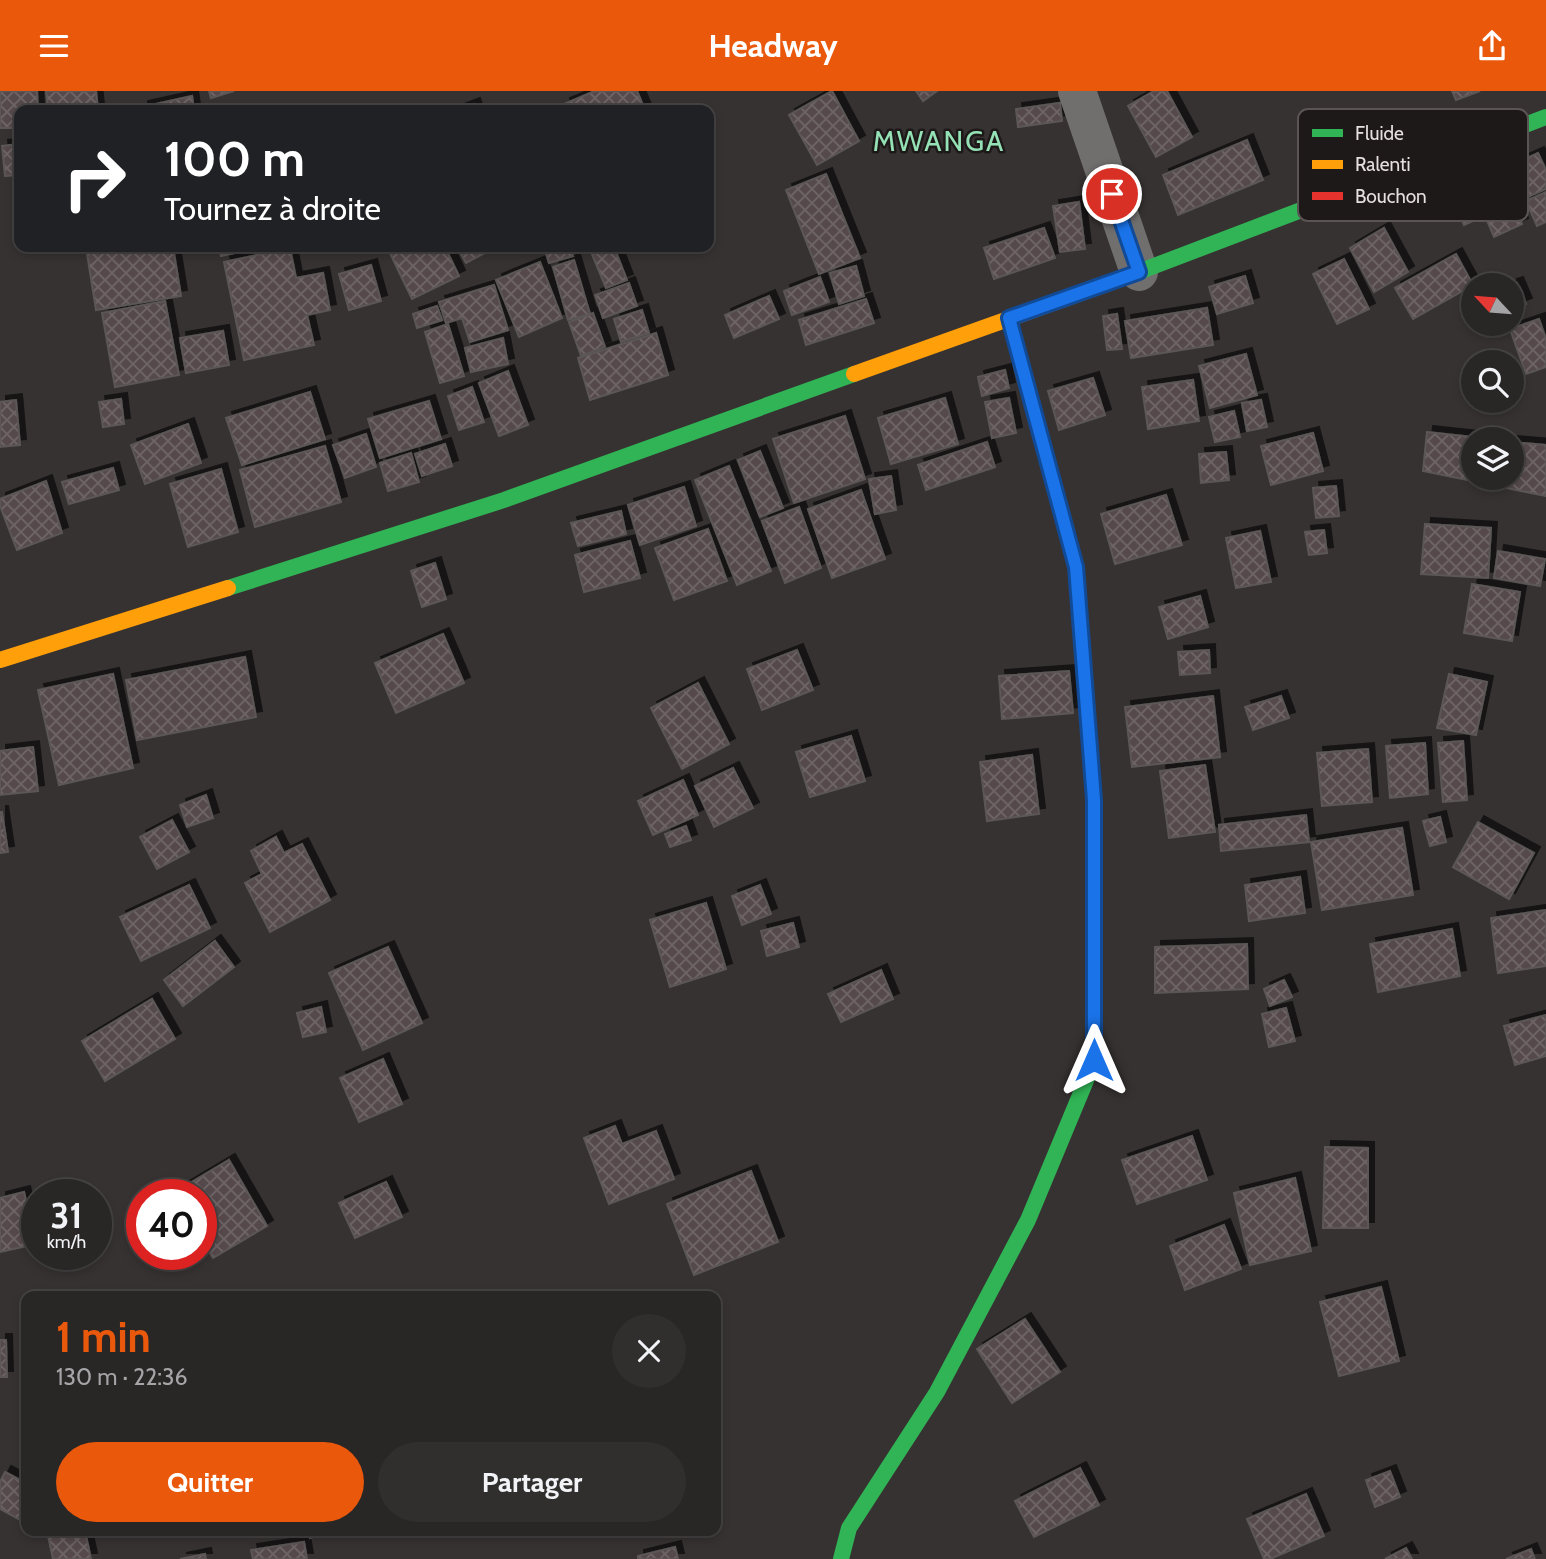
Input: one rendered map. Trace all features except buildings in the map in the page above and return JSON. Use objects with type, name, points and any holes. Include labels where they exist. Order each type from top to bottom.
[{"type":"street","points":[[1077,91],[1139,272]]},
{"type":"street","points":[[1528,124],[1546,117]]},
{"type":"street","points":[[0,660],[504,500],[1139,272],[1298,211]]},
{"type":"street","points":[[841,1559],[849,1528],[937,1392],[1028,1220],[1094,1060],[1094,800],[1076,567],[1009,318]]},
{"type":"traffic: fast","points":[[1528,124],[1546,117]]},
{"type":"traffic: fast","points":[[1112,282],[1298,211]]},
{"type":"traffic: fast","points":[[1009,318],[1076,567],[1087,705]]},
{"type":"traffic: fast","points":[[228,588],[504,500],[854,374]]},
{"type":"traffic: fast","points":[[841,1559],[849,1528],[937,1392],[1028,1220],[1095,1059]]},
{"type":"traffic: slow","points":[[854,374],[1112,282]]},
{"type":"traffic: slow","points":[[0,660],[228,588]]},
{"type":"traffic: jam","points":[[1087,705],[1094,800],[1095,1059]]},
{"type":"district","name":"MWANGA","points":[[939,141]]},
{"type":"route","points":[[1094,1060],[1094,800],[1076,567],[1009,318],[1139,272],[1112,194]]}]
